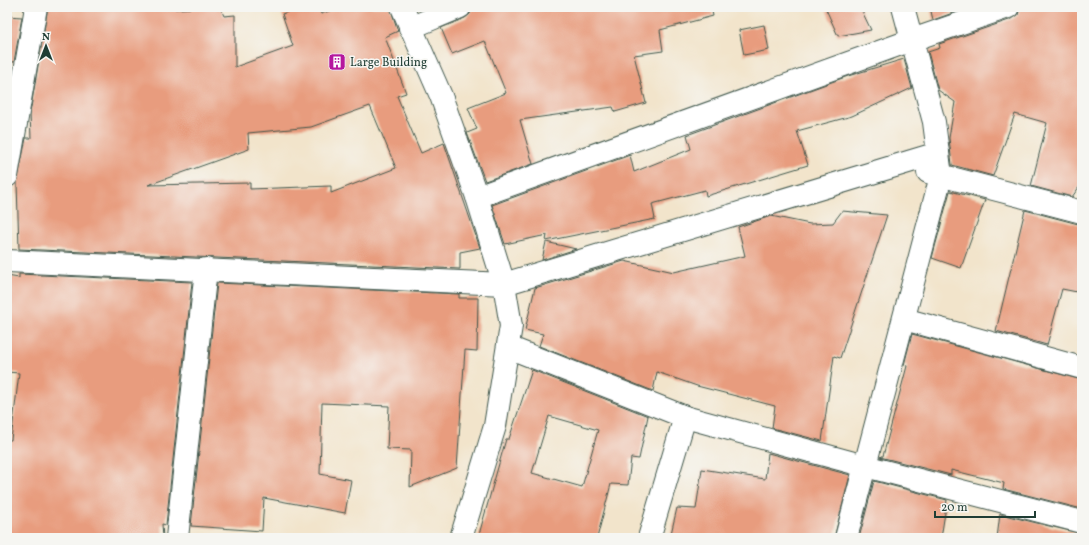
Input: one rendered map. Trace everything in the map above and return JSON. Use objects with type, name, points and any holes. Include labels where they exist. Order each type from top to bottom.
[{"type":"street","points":[[7,176],[36,7]]},
{"type":"street","points":[[402,7],[441,96],[477,197],[504,284],[511,326],[495,426],[461,538]]},
{"type":"street","points":[[410,28],[460,7]]},
{"type":"street","points":[[846,538],[941,176],[934,122],[903,7]]},
{"type":"street","points":[[477,197],[912,40],[1008,7]]},
{"type":"street","points":[[7,261],[206,269],[504,284],[938,153]]},
{"type":"street","points":[[905,164],[941,176],[1082,212]]},
{"type":"street","points":[[177,538],[206,269]]},
{"type":"street","points":[[904,319],[1082,368]]},
{"type":"street","points":[[508,347],[685,416],[865,466],[1082,522]]},
{"type":"street","points":[[649,538],[685,416]]},
{"type":"building","points":[[48,7],[175,7],[175,9],[220,7],[224,16],[235,15],[235,67],[293,46],[282,14],[302,7],[318,7],[321,14],[340,7],[390,7],[398,31],[385,37],[406,93],[397,96],[421,153],[444,143],[480,248],[460,252],[460,269],[19,249],[17,183],[26,138],[31,138],[30,113]],"holes":[[[370,106],[396,168],[331,193],[331,186],[250,189],[250,183],[148,185],[249,149],[248,133],[311,127]]]},
{"type":"building","points":[[472,7],[711,7],[713,16],[660,30],[663,51],[634,55],[646,103],[615,112],[613,107],[520,120],[533,164],[485,181],[467,133],[477,129],[468,108],[506,93],[485,41],[452,54],[441,28],[465,18],[470,14]]},
{"type":"building","points":[[825,7],[860,7],[871,30],[838,36]]},
{"type":"building","points":[[930,7],[970,7],[933,20]]},
{"type":"building","points":[[1020,7],[1082,7],[1082,183],[1072,197],[1031,186],[1047,123],[1015,114],[993,176],[952,165],[949,138],[955,102],[938,90],[928,52],[940,48],[939,44],[1012,19],[1018,15]]},
{"type":"building","points":[[7,16],[22,17],[14,62],[7,62]]},
{"type":"building","points":[[764,25],[769,50],[744,55],[739,30]]},
{"type":"building","points":[[904,59],[912,88],[852,116],[797,131],[808,165],[706,196],[705,190],[652,204],[655,219],[546,241],[547,235],[505,244],[492,205],[630,155],[634,172],[691,149],[687,135],[848,76]]},
{"type":"building","points":[[950,191],[985,200],[961,268],[932,258]]},
{"type":"building","points":[[1025,210],[1082,225],[1082,293],[1062,289],[1047,345],[996,331]]},
{"type":"building","points":[[842,211],[887,215],[840,358],[834,356],[822,441],[772,428],[775,406],[697,386],[657,372],[653,391],[539,346],[543,334],[525,330],[535,288],[624,261],[674,272],[745,256],[738,227],[771,216],[810,224],[833,223]]},
{"type":"building","points":[[546,242],[576,249],[542,260]]},
{"type":"building","points":[[19,274],[192,282],[166,525],[162,524],[163,538],[7,538],[7,440],[11,440],[19,373],[7,372],[7,276],[19,278]]},
{"type":"building","points":[[217,283],[459,294],[459,298],[478,298],[477,351],[465,350],[457,468],[410,487],[411,450],[387,449],[389,406],[322,403],[320,474],[351,480],[345,513],[264,498],[262,531],[191,526]]},
{"type":"building","points":[[912,334],[1082,380],[1082,509],[1003,489],[1004,483],[951,470],[951,475],[880,457],[883,456],[907,366],[904,365]]},
{"type":"building","points":[[532,370],[648,416],[639,459],[631,458],[628,485],[611,484],[597,538],[478,538],[506,439],[509,439]],"holes":[[[549,416],[598,430],[582,487],[532,473]]]},
{"type":"building","points":[[768,453],[850,475],[834,538],[670,538],[677,508],[696,509],[702,469],[765,479]]},
{"type":"building","points":[[874,481],[947,500],[941,538],[859,538]]},
{"type":"building","points":[[1000,514],[1082,534],[1082,538],[997,538]]},
{"type":"place","name":"Large Building","points":[[337,62]]}]
